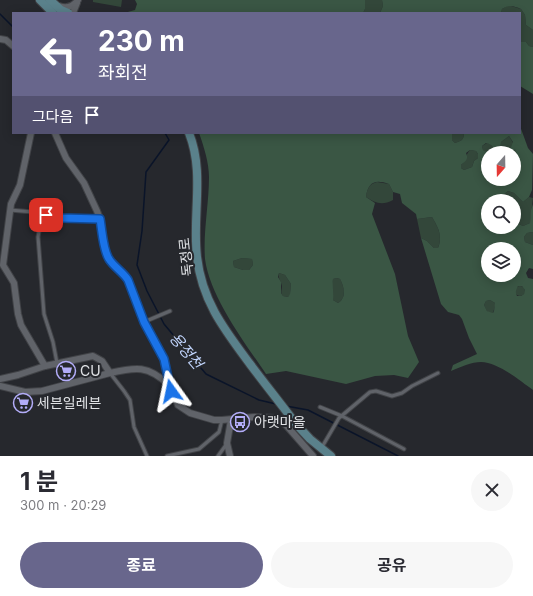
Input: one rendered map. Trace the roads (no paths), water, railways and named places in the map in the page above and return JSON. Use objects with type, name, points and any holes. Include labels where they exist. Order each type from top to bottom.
[{"type":"street","points":[[40,0],[66,12]]},
{"type":"street","points":[[53,6],[65,8],[70,7],[76,4],[79,0]]},
{"type":"street","points":[[73,12],[79,0]]},
{"type":"street","points":[[79,0],[79,12]]},
{"type":"street","points":[[0,39],[6,40],[12,45]]},
{"type":"street","points":[[32,134],[20,186],[13,199],[10,210],[3,265],[14,283],[21,325],[45,366]]},
{"type":"street","points":[[55,134],[66,158],[84,183],[100,219],[106,254],[109,260],[128,280],[144,322],[164,359],[169,385],[175,401],[183,409],[201,417],[222,420],[254,416],[276,418],[286,425],[313,456]]},
{"type":"street","name":"독정로","points":[[189,134],[197,167],[196,241],[201,279],[208,302],[218,319],[251,365],[296,424],[321,449]]},
{"type":"street","points":[[0,379],[57,363],[93,356],[102,360],[110,373]]},
{"type":"street","points":[[0,386],[25,392],[42,391],[110,373],[128,369],[143,368],[156,374],[169,385]]},
{"type":"street","points":[[230,456],[227,444],[231,420]]},
{"type":"street","points":[[321,449],[331,456]]},
{"type":"lane","points":[[10,210],[34,212],[61,218],[100,219]]},
{"type":"lane","points":[[46,215],[38,231],[38,237],[44,314],[53,342],[57,363]]},
{"type":"lane","points":[[144,322],[170,311]]},
{"type":"lane","points":[[110,373],[130,400],[134,427],[147,456]]},
{"type":"lane","points":[[321,449],[339,418],[373,391],[392,396],[402,393],[412,386],[438,373]]},
{"type":"lane","points":[[320,407],[342,416],[404,449]]},
{"type":"lane","points":[[167,456],[199,449],[219,432],[222,420]]},
{"type":"lane","points":[[218,456],[227,444]]},
{"type":"waterway","name":"용정천","points":[[0,14],[12,26]]},
{"type":"waterway","name":"용정천","points":[[166,134],[169,140],[146,172],[142,231],[137,265],[147,291],[164,324],[206,374],[259,400],[276,404]]},
{"type":"waterway","name":"용정천","points":[[286,406],[308,410],[398,456]]},
{"type":"place","name":"CU","points":[[66,371]]},
{"type":"place","name":"세븐일레븐","points":[[23,403]]},
{"type":"place","name":"아랫마을","points":[[240,422]]}]
